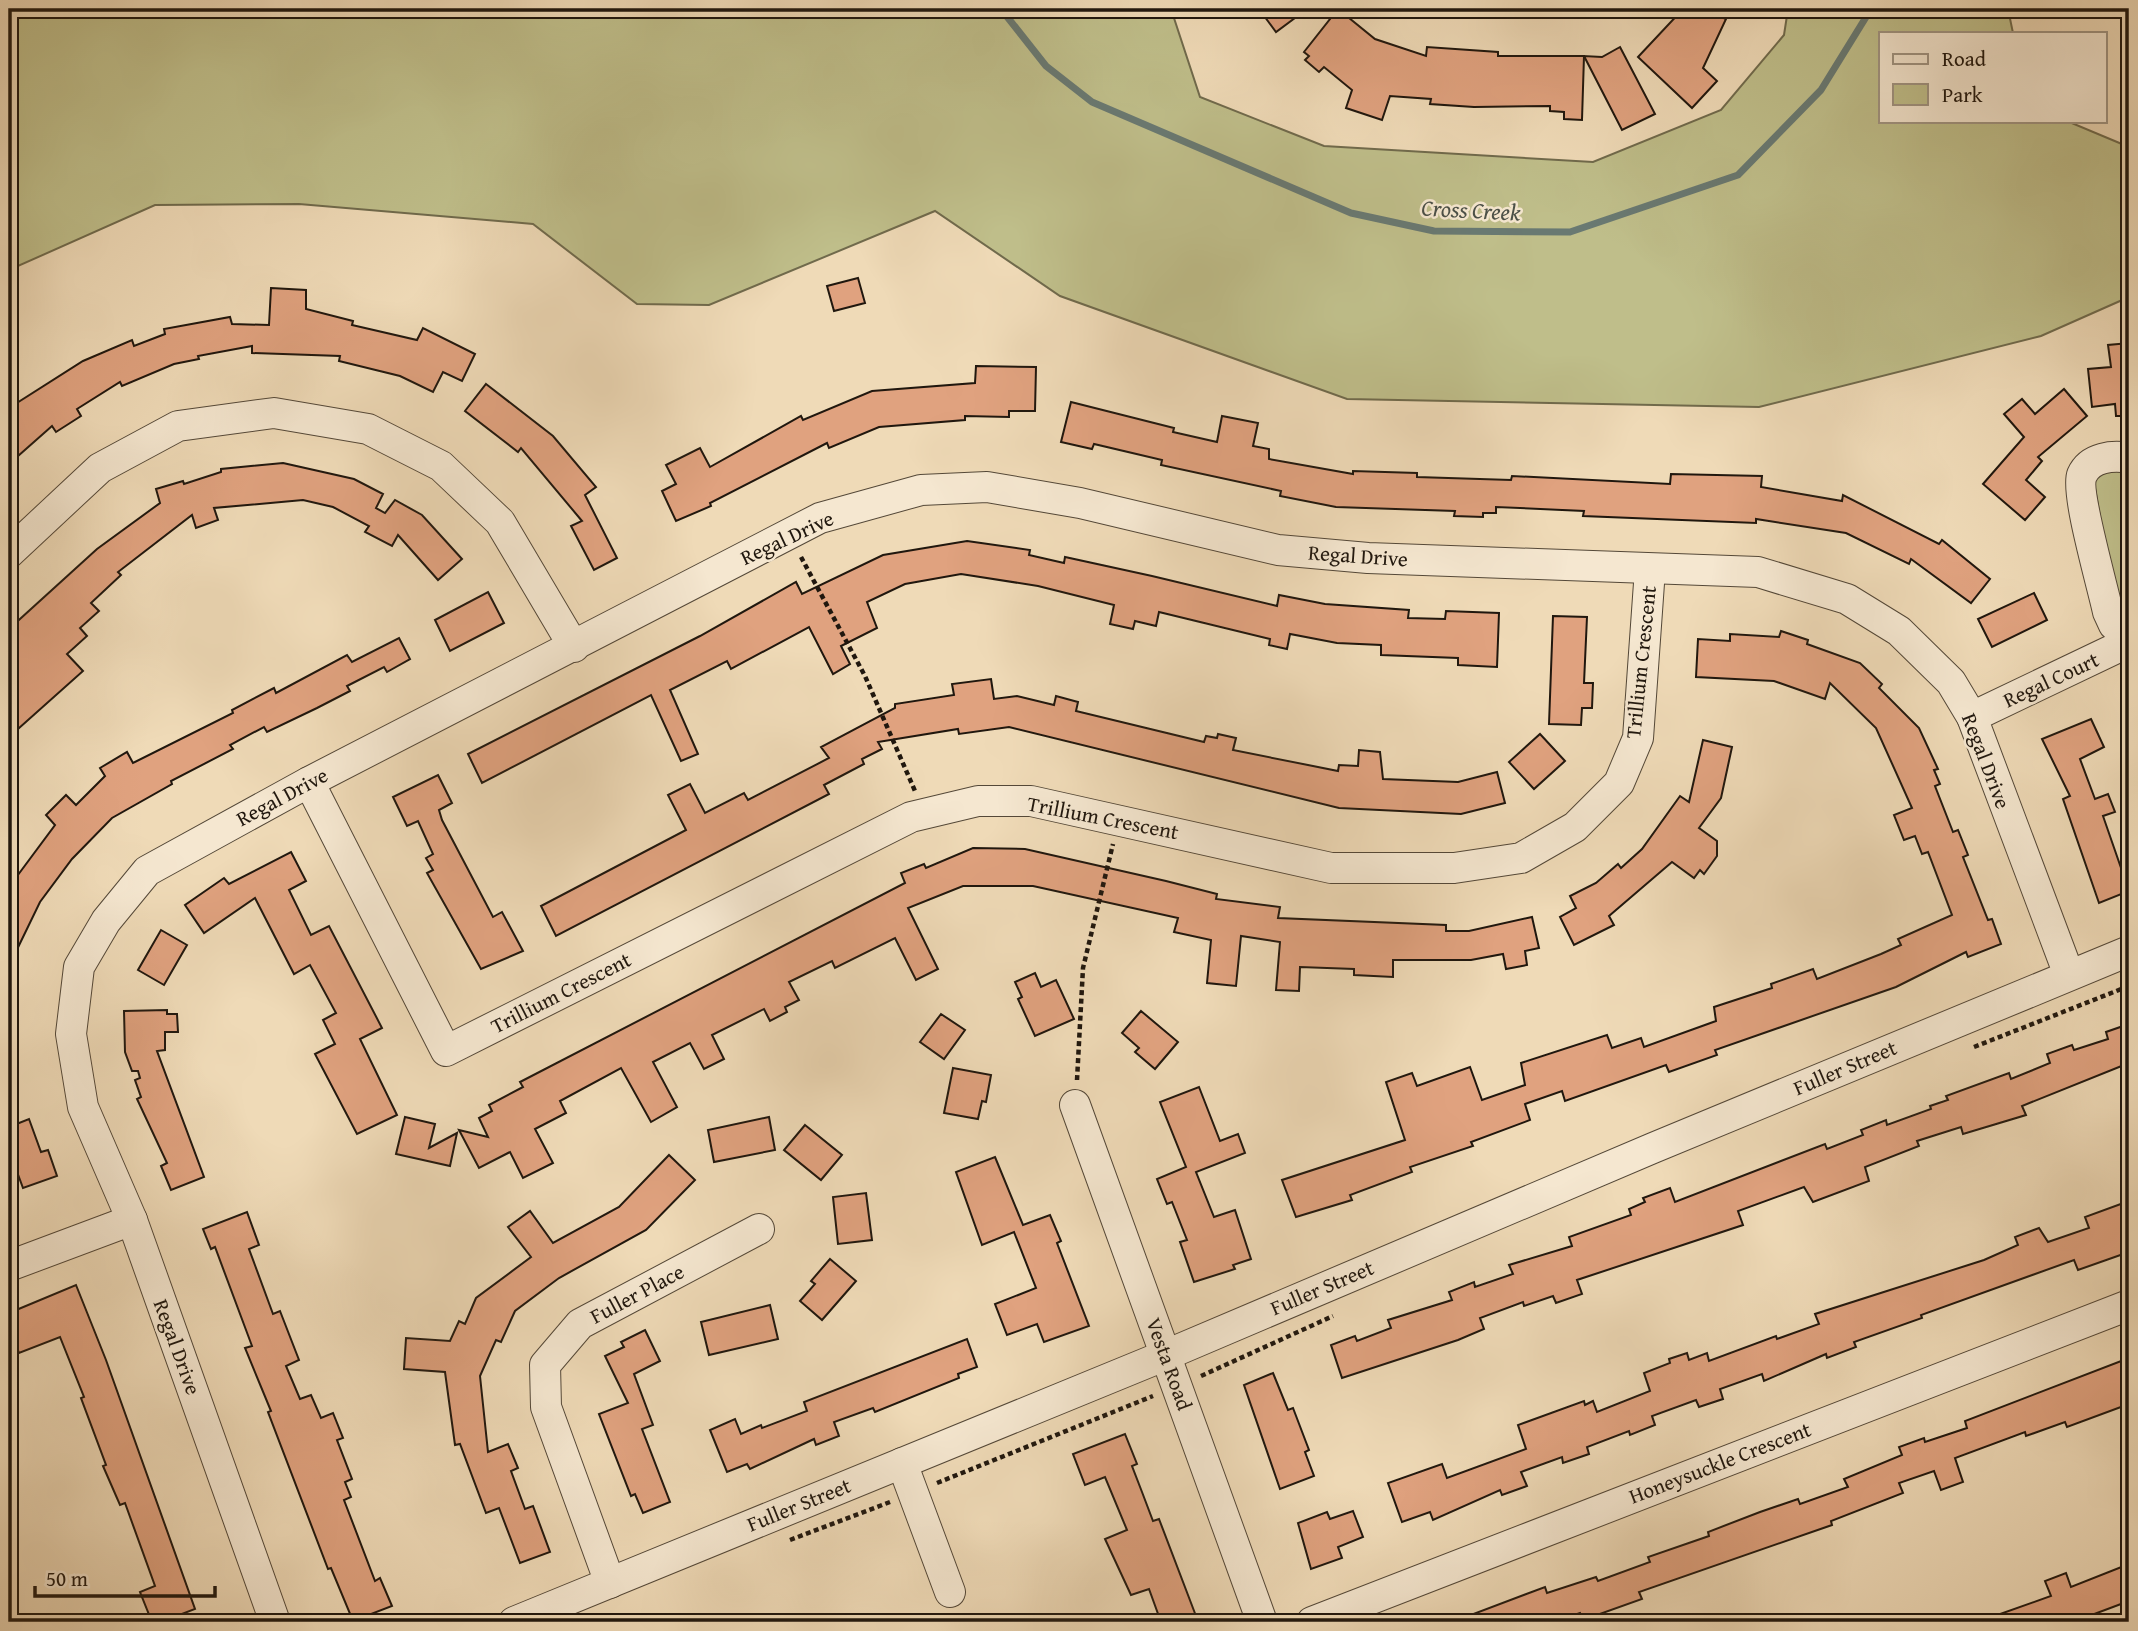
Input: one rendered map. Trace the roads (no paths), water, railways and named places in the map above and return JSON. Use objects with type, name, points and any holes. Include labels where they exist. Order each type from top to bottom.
[{"type":"street","points":[[9,553],[100,468],[178,426],[275,413],[368,429],[441,466],[500,522],[574,647]]},
{"type":"street","name":"Regal Court","points":[[2129,458],[2097,461],[2088,466],[2080,486],[2108,612],[2114,625],[2129,636]]},
{"type":"street","name":"Regal Drive","points":[[275,1622],[132,1220],[83,1107],[71,1034],[79,967],[106,921],[147,871],[309,782],[820,518],[921,490],[987,487],[1080,503],[1278,550],[1368,558],[1758,572],[1847,599],[1899,631],[1951,681],[1972,717],[2069,975]]},
{"type":"street","name":"Trillium Crescent","points":[[309,782],[446,1051],[911,817],[978,802],[1031,802],[1331,868],[1454,868],[1521,858],[1574,827],[1619,783],[1637,738],[1650,569]]},
{"type":"street","name":"Regal Court","points":[[1972,717],[2129,642]]},
{"type":"street","name":"Fuller Street","points":[[514,1622],[1166,1355],[2129,951]]},
{"type":"street","name":"Vesta Road","points":[[1076,1105],[1262,1622]]},
{"type":"street","points":[[9,1266],[132,1220]]},
{"type":"street","name":"Fuller Place","points":[[610,1583],[546,1407],[545,1365],[580,1324],[759,1229]]},
{"type":"street","name":"Honeysuckle Crescent","points":[[1312,1622],[2129,1305]]},
{"type":"street","points":[[902,1463],[950,1591]]},
{"type":"waterway","name":"Cross Creek","points":[[1001,9],[1046,66],[1092,102],[1351,213],[1434,231],[1570,232],[1738,175],[1821,90],[1871,9]]}]
